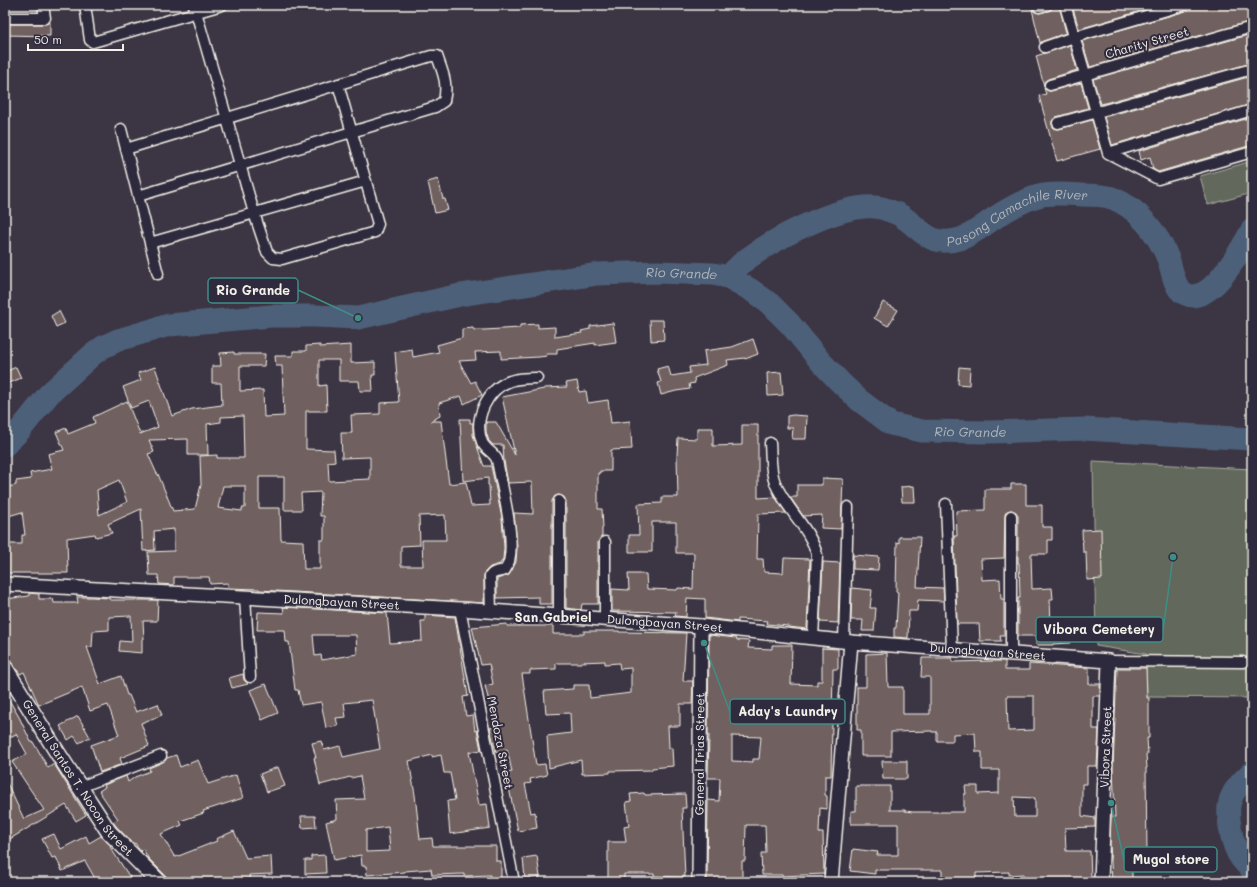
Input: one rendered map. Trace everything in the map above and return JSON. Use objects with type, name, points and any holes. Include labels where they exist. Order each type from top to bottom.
[{"type":"main road","name":"General Santos T. Nocon Street","points":[[5,668],[109,832],[159,882]]},
{"type":"street","points":[[5,18],[45,18],[43,5]]},
{"type":"street","points":[[84,5],[90,40],[94,42],[195,9],[222,5]]},
{"type":"street","points":[[1065,5],[1108,153],[1158,179],[1252,152]]},
{"type":"street","points":[[1045,47],[1184,5]]},
{"type":"street","points":[[195,9],[254,213],[267,252],[273,258],[282,259],[375,232],[378,224],[338,84]]},
{"type":"street","name":"Charity Street","points":[[1050,85],[1252,27]]},
{"type":"street","points":[[126,149],[432,56],[437,56],[446,85],[444,101],[435,107],[138,196]]},
{"type":"street","points":[[1058,123],[1252,69]]},
{"type":"street","points":[[1108,153],[1252,110]]},
{"type":"street","points":[[121,129],[158,274]]},
{"type":"street","points":[[150,243],[366,181]]},
{"type":"street","points":[[491,612],[490,576],[491,574],[506,569],[511,553],[510,536],[497,460],[495,455],[484,446],[482,442],[480,436],[479,417],[490,395],[504,383],[511,380],[537,378]]},
{"type":"street","points":[[770,443],[775,482],[815,547],[817,556],[813,638]]},
{"type":"street","points":[[559,501],[559,616]]},
{"type":"street","points":[[946,504],[952,649]]},
{"type":"street","points":[[831,882],[848,642],[848,507]]},
{"type":"street","points":[[1011,516],[1011,653]]},
{"type":"street","points":[[605,542],[605,619]]},
{"type":"street","name":"Dulongbayan Street","points":[[5,584],[460,609],[605,619],[701,626],[848,642],[1109,661]]},
{"type":"street","points":[[245,597],[250,677]]},
{"type":"street","name":"Mendoza Street","points":[[460,609],[514,882]]},
{"type":"street","name":"General Trias Street","points":[[699,882],[701,626]]},
{"type":"street","points":[[1109,661],[1242,662]]},
{"type":"street","name":"Vibora Street","points":[[1101,882],[1109,661]]},
{"type":"street","points":[[80,787],[161,756]]},
{"type":"green space","points":[[1252,161],[1252,193],[1208,205],[1200,176]]},
{"type":"green space","points":[[1093,461],[1252,469],[1252,698],[1147,697],[1146,654],[1096,646]]},
{"type":"building","points":[[1031,5],[1033,5],[1035,12],[1040,13],[1051,10],[1053,5],[1059,5],[1066,33],[1040,43]]},
{"type":"building","points":[[1072,5],[1161,5],[1079,29]]},
{"type":"building","points":[[1190,5],[1252,5],[1252,21],[1090,67],[1082,41],[1186,11],[1189,9]]},
{"type":"building","points":[[50,22],[50,36],[5,35],[5,24],[45,24]]},
{"type":"building","points":[[1252,34],[1252,63],[1101,104],[1093,79]]},
{"type":"building","points":[[1070,45],[1077,70],[1048,79],[1045,81],[1044,86],[1036,56]]},
{"type":"building","points":[[1252,76],[1252,104],[1112,145],[1104,117]]},
{"type":"building","points":[[1081,83],[1088,108],[1056,117],[1052,121],[1052,125],[1054,128],[1059,129],[1092,120],[1100,149],[1057,161],[1039,96],[1046,94],[1044,88],[1051,91]]},
{"type":"building","points":[[1252,117],[1252,145],[1158,172],[1153,169],[1150,157],[1141,160],[1139,151]]},
{"type":"building","points":[[438,179],[443,199],[445,199],[448,210],[435,213],[428,182]]},
{"type":"building","points":[[883,302],[898,310],[888,326],[874,318]]},
{"type":"building","points":[[59,311],[65,323],[56,327],[51,316]]},
{"type":"building","points":[[650,320],[663,320],[664,340],[651,341]]},
{"type":"building","points":[[613,323],[616,342],[595,345],[595,343],[557,349],[557,354],[546,354],[547,356],[539,357],[501,359],[501,351],[475,352],[476,360],[459,361],[471,383],[475,381],[482,395],[464,404],[461,396],[439,403],[440,416],[431,421],[441,421],[449,484],[466,482],[471,506],[490,505],[489,485],[488,478],[463,481],[460,419],[470,419],[470,423],[473,423],[473,435],[484,466],[491,466],[502,518],[504,548],[503,559],[500,564],[490,567],[485,572],[484,603],[228,588],[228,583],[210,584],[209,577],[174,577],[174,585],[159,584],[158,575],[149,575],[148,552],[174,551],[174,529],[154,531],[155,550],[143,551],[141,509],[108,524],[112,533],[96,537],[95,534],[67,538],[68,573],[5,573],[5,544],[22,544],[22,535],[25,535],[22,512],[5,517],[5,488],[16,485],[16,481],[31,479],[30,473],[52,469],[48,454],[64,450],[56,432],[66,428],[68,434],[95,423],[93,417],[127,401],[140,434],[158,427],[149,401],[131,408],[123,387],[141,380],[138,373],[155,367],[172,416],[192,409],[222,405],[221,383],[212,383],[212,366],[221,366],[220,353],[234,352],[234,354],[265,354],[264,366],[240,366],[240,391],[263,390],[264,417],[284,416],[282,366],[276,366],[275,356],[293,356],[293,351],[306,351],[306,346],[320,345],[320,347],[351,345],[351,363],[375,362],[375,375],[372,375],[373,391],[360,391],[359,381],[339,381],[339,360],[319,360],[319,386],[326,385],[327,411],[306,411],[306,449],[334,450],[335,461],[328,462],[329,481],[370,479],[370,457],[342,458],[341,433],[352,433],[351,415],[380,414],[380,403],[399,402],[395,352],[412,349],[413,357],[439,352],[437,345],[462,338],[462,329],[473,328],[474,330],[484,330],[520,328],[520,325],[538,324],[538,328],[555,327],[555,337],[582,333],[581,331],[590,329],[590,326]],"holes":[[[243,416],[244,458],[217,458],[217,455],[200,456],[201,485],[195,509],[173,511],[148,454],[154,452],[149,440],[188,439],[188,455],[208,455],[207,424],[221,422],[221,417]],[[259,477],[284,477],[284,510],[302,510],[301,493],[321,492],[320,516],[324,516],[324,540],[320,540],[320,569],[304,569],[303,541],[281,540],[280,508],[259,508]],[[119,480],[127,502],[99,515],[97,490]],[[223,486],[245,486],[245,508],[242,508],[242,511],[218,508]],[[445,515],[446,540],[422,540],[423,566],[401,566],[401,546],[420,545],[419,516]]]},
{"type":"building","points":[[753,339],[758,354],[745,359],[727,360],[728,365],[694,378],[695,383],[689,384],[690,389],[661,395],[658,383],[661,382],[657,369],[668,366],[671,376],[690,373],[689,367],[706,365],[704,351],[732,347]]},
{"type":"building","points":[[16,367],[21,378],[5,385],[5,372]]},
{"type":"building","points":[[959,367],[970,368],[969,385],[958,384]]},
{"type":"building","points":[[781,372],[783,395],[768,396],[767,373]]},
{"type":"building","points":[[577,381],[579,392],[586,391],[588,403],[608,400],[611,423],[630,421],[632,449],[611,450],[611,471],[600,471],[600,473],[598,473],[598,509],[602,509],[603,528],[602,536],[598,542],[598,604],[582,604],[581,610],[566,608],[566,501],[564,497],[559,495],[555,496],[552,501],[552,604],[539,604],[539,597],[497,598],[497,579],[509,575],[516,562],[517,548],[514,513],[533,514],[532,482],[508,483],[503,445],[493,445],[489,441],[486,432],[486,422],[496,422],[515,455],[502,397],[544,388],[567,387],[566,383]]},
{"type":"building","points":[[787,416],[807,416],[806,439],[792,439],[793,428],[787,428]]},
{"type":"building","points":[[742,425],[758,425],[758,498],[775,497],[786,513],[758,514],[757,559],[763,559],[764,572],[783,573],[784,558],[810,559],[807,629],[767,624],[768,621],[738,619],[738,622],[705,618],[705,599],[687,598],[686,617],[675,616],[676,612],[612,611],[612,589],[629,590],[628,574],[646,574],[647,589],[693,589],[694,553],[676,553],[676,522],[652,522],[652,552],[629,552],[629,535],[639,535],[638,504],[662,503],[662,497],[678,497],[678,438],[697,439],[697,428],[713,428],[713,446],[742,445]]},
{"type":"building","points":[[822,478],[843,479],[841,529],[821,528],[822,515],[803,516],[790,497],[797,497],[797,485],[822,485]]},
{"type":"building","points":[[1011,484],[1026,484],[1026,505],[1042,505],[1042,527],[1052,527],[1052,540],[1048,540],[1048,554],[1031,554],[1032,589],[1052,588],[1053,599],[1050,599],[1051,625],[1053,625],[1053,630],[1070,630],[1070,643],[1036,645],[1036,636],[1018,636],[1018,598],[1020,598],[1018,516],[1016,512],[1011,510],[1007,511],[1005,516],[1004,558],[981,559],[982,580],[1000,579],[1001,599],[1004,599],[1004,636],[1000,636],[1001,641],[980,641],[979,624],[957,624],[954,536],[957,536],[956,511],[985,510],[985,489],[1011,489]]},
{"type":"building","points":[[914,486],[915,502],[902,502],[901,487]]},
{"type":"building","points":[[1101,529],[1102,579],[1087,580],[1086,552],[1083,552],[1082,530]]},
{"type":"building","points":[[899,537],[920,537],[917,587],[943,588],[944,601],[918,600],[917,611],[909,611],[908,638],[894,637],[898,592],[896,592],[897,542],[899,543]]},
{"type":"building","points":[[853,555],[879,557],[878,570],[853,569]]},
{"type":"building","points":[[823,562],[840,563],[838,623],[820,622]]},
{"type":"building","points":[[852,588],[872,590],[870,608],[876,608],[874,631],[862,631],[863,620],[851,620]]},
{"type":"building","points":[[29,593],[39,594],[39,599],[53,599],[54,603],[78,603],[77,597],[109,598],[110,600],[158,600],[157,621],[143,621],[144,639],[142,639],[142,653],[119,651],[120,641],[132,642],[131,616],[109,617],[109,630],[93,631],[92,647],[87,647],[100,684],[121,676],[127,695],[129,695],[136,712],[158,704],[162,715],[141,723],[149,746],[120,758],[122,764],[100,772],[91,745],[119,735],[108,705],[90,711],[82,687],[39,705],[24,672],[20,674],[9,660],[5,659],[5,599],[29,596]]},
{"type":"building","points":[[283,607],[387,613],[390,643],[422,641],[421,621],[425,621],[425,615],[455,617],[468,696],[463,697],[466,716],[473,715],[475,731],[477,730],[481,750],[469,752],[479,805],[487,804],[490,828],[450,834],[447,801],[455,800],[450,773],[444,773],[441,755],[432,757],[432,755],[409,761],[420,839],[432,838],[433,846],[496,846],[496,861],[501,861],[501,879],[490,879],[490,875],[432,875],[431,869],[367,875],[366,866],[362,866],[361,855],[334,860],[326,822],[337,819],[336,800],[364,799],[360,776],[350,777],[320,785],[312,743],[321,741],[324,750],[340,746],[343,757],[380,749],[372,700],[344,703],[346,717],[336,718],[338,726],[326,728],[321,702],[301,705],[298,690],[295,690],[289,642],[286,642],[285,630],[257,630],[258,612],[284,613]],"holes":[[[313,635],[356,635],[357,654],[322,660],[321,655],[315,656]],[[388,827],[390,851],[366,852],[366,830]]]},
{"type":"building","points":[[507,624],[507,626],[553,626],[553,634],[584,634],[584,631],[686,633],[683,681],[693,681],[692,704],[680,704],[680,726],[668,726],[669,748],[672,748],[673,766],[652,768],[652,770],[610,771],[610,773],[582,774],[581,760],[549,768],[547,736],[571,733],[570,713],[546,714],[544,691],[573,689],[573,685],[589,685],[590,698],[631,693],[631,668],[620,669],[619,663],[605,664],[605,661],[556,663],[556,669],[530,670],[530,674],[522,674],[536,765],[545,764],[547,775],[530,779],[531,783],[525,784],[531,813],[535,812],[537,828],[518,831],[509,788],[506,789],[502,774],[512,772],[507,749],[496,752],[490,728],[495,727],[485,686],[493,684],[489,664],[481,665],[472,627]]},
{"type":"building","points":[[709,635],[749,641],[748,648],[772,649],[772,645],[792,645],[791,684],[817,685],[817,681],[822,681],[822,648],[838,649],[838,669],[833,669],[831,776],[825,776],[827,809],[820,808],[819,833],[823,833],[824,874],[782,876],[762,875],[761,853],[766,853],[765,825],[746,825],[745,861],[742,861],[742,878],[707,880],[708,800],[719,801],[720,778],[708,778]],"holes":[[[732,736],[761,737],[759,759],[753,759],[753,762],[732,761]]]},
{"type":"building","points":[[887,653],[888,687],[903,687],[903,714],[930,714],[930,677],[921,677],[922,658],[952,658],[952,662],[1005,661],[1005,670],[1029,670],[1029,664],[1089,668],[1089,684],[1100,684],[1100,696],[1093,696],[1093,729],[1099,729],[1097,766],[1087,766],[1087,784],[1082,784],[1082,816],[1095,818],[1095,827],[1065,828],[1066,851],[1090,851],[1091,879],[1023,879],[1023,874],[1009,875],[1009,872],[976,873],[976,881],[942,881],[942,870],[875,870],[875,874],[850,871],[853,849],[878,852],[877,855],[898,855],[898,824],[851,824],[851,811],[856,811],[856,786],[890,786],[890,810],[905,810],[913,812],[964,812],[964,794],[966,794],[965,786],[978,786],[978,794],[999,793],[999,770],[982,770],[982,752],[976,752],[975,733],[953,734],[953,741],[937,741],[937,732],[932,731],[891,732],[891,756],[861,756],[861,730],[857,730],[857,687],[866,687],[866,654]],"holes":[[[1007,696],[1034,696],[1034,730],[1008,731]],[[1014,797],[1035,798],[1035,817],[1015,817]]]},
{"type":"building","points":[[1117,668],[1146,668],[1147,698],[1149,698],[1149,738],[1147,738],[1148,754],[1146,754],[1147,855],[1132,856],[1132,882],[1112,882],[1110,843],[1111,817],[1115,817],[1113,767]]},
{"type":"building","points":[[243,674],[244,680],[248,684],[232,688],[229,678]]},
{"type":"building","points":[[266,684],[278,713],[262,720],[250,690]]},
{"type":"building","points":[[5,693],[31,742],[33,742],[37,748],[48,768],[54,764],[86,815],[76,821],[66,805],[5,842],[5,779],[24,819],[44,810],[12,762],[27,754],[16,734],[8,738],[5,732]]},
{"type":"building","points":[[78,716],[90,737],[79,743],[74,736],[68,740],[60,726]]},
{"type":"building","points":[[176,755],[180,767],[198,760],[208,784],[236,775],[243,798],[203,811],[204,813],[180,821],[182,825],[161,834],[174,856],[176,857],[217,841],[216,839],[234,831],[246,858],[271,856],[272,874],[249,875],[250,882],[168,882],[166,876],[148,858],[143,849],[140,851],[135,843],[133,844],[116,826],[113,822],[118,819],[99,791],[105,787],[104,785],[126,776],[128,782],[135,777],[150,771],[149,768],[163,762],[167,758]]},
{"type":"building","points":[[882,761],[907,761],[907,779],[883,779]]},
{"type":"building","points":[[278,767],[285,786],[267,792],[260,774]]},
{"type":"building","points":[[644,793],[645,795],[685,794],[686,808],[682,808],[685,877],[654,876],[654,874],[624,874],[624,879],[608,880],[608,842],[626,842],[624,827],[629,826],[626,802],[631,801],[630,794]]},
{"type":"building","points":[[301,816],[315,816],[316,827],[302,828]]},
{"type":"building","points":[[54,834],[61,849],[86,836],[89,843],[101,836],[111,846],[110,847],[133,882],[97,882],[85,861],[62,871],[56,857],[52,858],[42,839]]},
{"type":"building","points":[[325,855],[326,873],[305,874],[305,860],[311,860],[311,856]]},
{"type":"building","points":[[537,856],[540,877],[525,879],[523,858]]},
{"type":"waterway","name":"Pasong Camachile River","points":[[728,277],[747,259],[794,231],[834,214],[853,209],[870,207],[885,209],[908,220],[927,236],[941,241],[949,241],[970,235],[1007,210],[1037,196],[1048,194],[1097,195],[1112,198],[1131,208],[1139,215],[1154,232],[1165,251],[1177,286],[1185,294],[1193,296],[1202,294],[1219,280],[1235,259],[1252,230]]},
{"type":"waterway","name":"Rio Grande","points":[[5,445],[20,430],[49,394],[92,355],[103,347],[118,340],[169,325],[271,316],[358,318],[460,295],[598,274],[657,272],[713,274],[728,277],[751,290],[769,303],[790,324],[821,362],[840,382],[859,400],[891,424],[922,431],[990,432],[1084,429],[1252,439]]},
{"type":"waterway","name":"Rio Grande","points":[[1252,772],[1240,784],[1233,794],[1229,804],[1229,820],[1232,838],[1241,858],[1252,870]]},
{"type":"place","name":"Rio Grande","points":[[358,318]]},
{"type":"place","name":"Vibora Cemetery","points":[[1173,557]]},
{"type":"place","name":"Aday's Laundry","points":[[704,643]]},
{"type":"place","name":"Mugol store","points":[[1111,803]]},
{"type":"district","name":"San Gabriel","points":[[553,617]]}]
